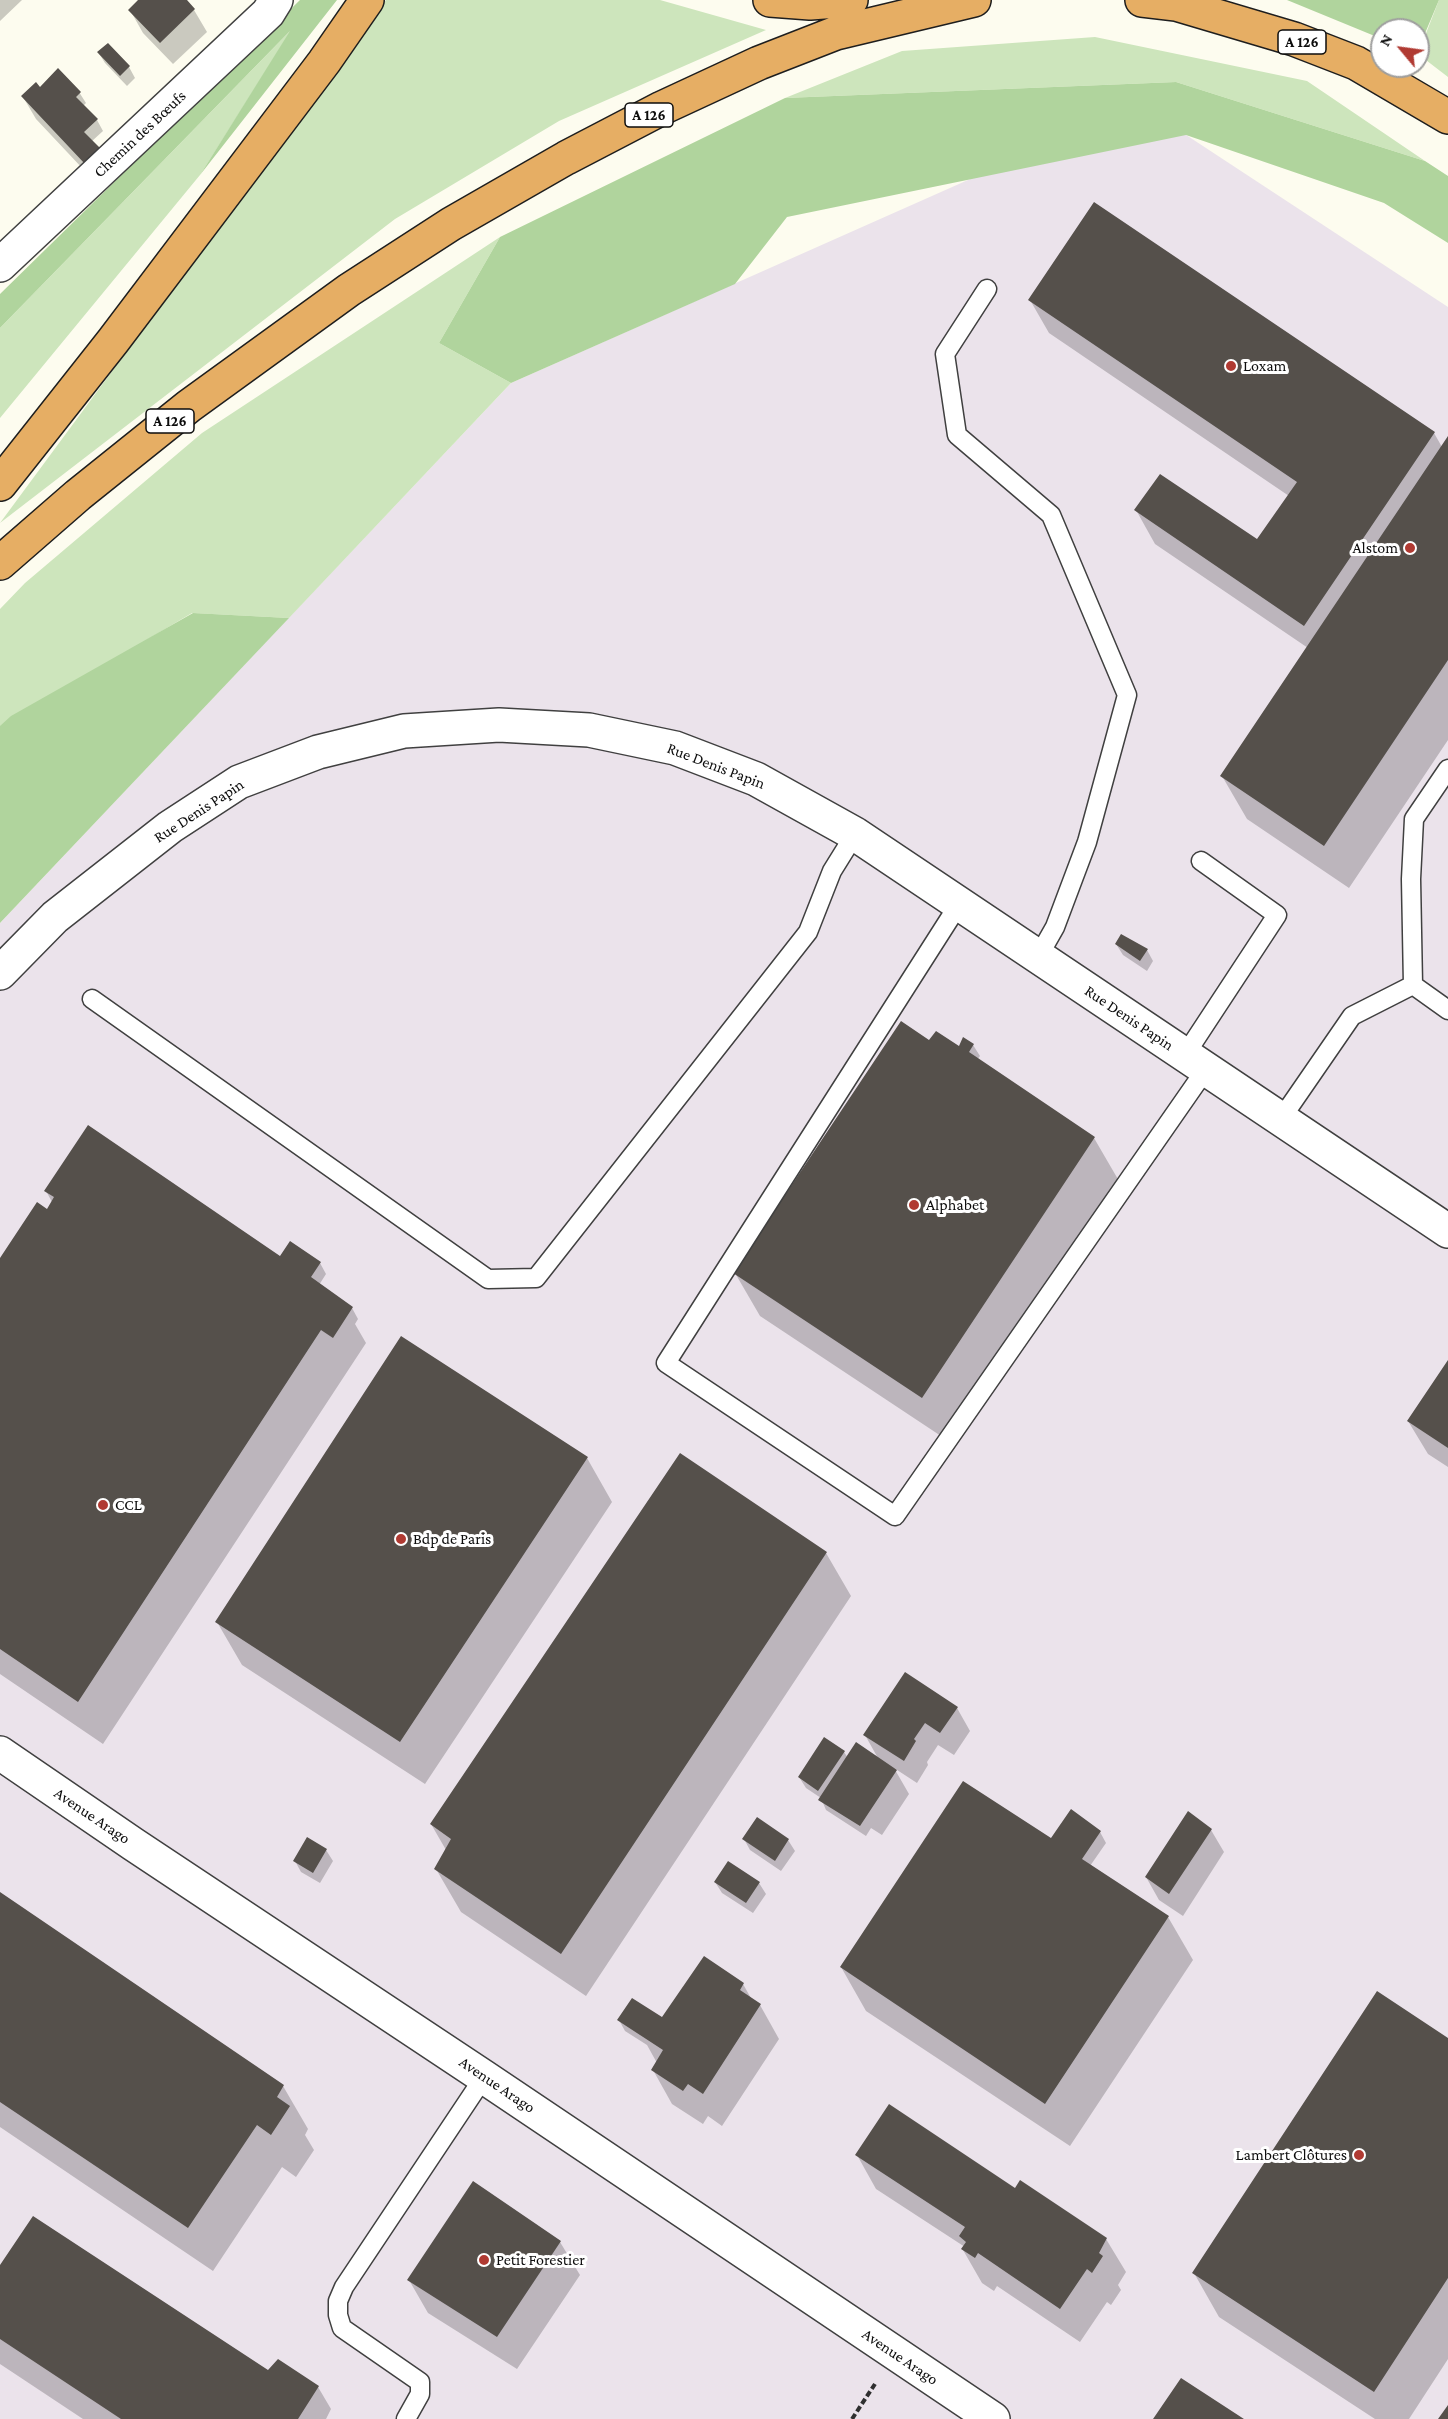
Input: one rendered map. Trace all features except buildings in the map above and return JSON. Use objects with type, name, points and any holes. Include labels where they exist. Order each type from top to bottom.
[{"type":"highway","points":[[0,484],[113,341],[324,62],[367,0]]},
{"type":"highway","points":[[770,0],[810,3],[851,0]]},
{"type":"highway","name":"A 126","points":[[0,563],[78,495],[189,406],[349,290],[470,213],[566,158],[662,108],[759,63],[836,33],[974,0]]},
{"type":"highway","name":"A 126","points":[[1142,0],[1176,4],[1294,39],[1356,63],[1448,117]]},
{"type":"street","name":"Chemin des Bœufs","points":[[0,265],[268,13],[276,0]]},
{"type":"street","name":"Rue Denis Papin","points":[[0,973],[64,910],[170,827],[239,782],[318,752],[404,731],[499,725],[589,730],[675,748],[756,779],[855,834],[1448,1231]]},
{"type":"street","name":"Avenue Arago","points":[[0,1753],[993,2419]]},
{"type":"lane","points":[[987,289],[945,354],[957,435],[1051,515],[1127,696],[1087,842],[1055,927],[1038,957]]},
{"type":"lane","points":[[1413,986],[1411,879],[1414,819],[1448,769]]},
{"type":"lane","points":[[92,999],[488,1279],[536,1278],[808,932],[832,871],[855,834]]},
{"type":"lane","points":[[959,904],[666,1363],[895,1516],[1195,1062],[1277,915],[1201,861]]},
{"type":"lane","points":[[1413,986],[1448,1010]]},
{"type":"lane","points":[[1281,1119],[1352,1016],[1413,986]]},
{"type":"lane","points":[[406,2419],[420,2394],[420,2382],[342,2328],[338,2315],[338,2301],[344,2287],[484,2077]]},
{"type":"shaded area","points":[[1139,104],[1448,307],[1448,2419],[0,2419],[0,923],[511,383]]},
{"type":"green space","points":[[300,0],[337,0],[200,175],[290,31],[0,328],[0,294]]},
{"type":"green space","points":[[386,0],[660,0],[766,30],[559,121],[395,219],[0,523]]},
{"type":"green space","points":[[1287,0],[1439,0],[1430,21],[1430,18],[1370,18],[1370,34]]},
{"type":"green space","points":[[1439,0],[1448,0],[1448,77],[1430,63],[1430,23]]},
{"type":"green space","points":[[293,28],[200,175],[0,418],[0,328]]},
{"type":"green space","points":[[1095,37],[1307,81],[1425,161],[1176,82],[785,98],[902,51]]},
{"type":"green space","points":[[1176,82],[1425,161],[1448,176],[1448,243],[1384,203],[1186,135],[787,217],[735,284],[511,383],[439,343],[500,237],[785,98]]},
{"type":"green space","points":[[500,237],[439,343],[511,383],[289,618],[192,613],[0,727],[0,609],[25,583],[202,433]]},
{"type":"green space","points":[[193,613],[289,618],[0,923],[0,726],[11,716]]},
{"type":"place","name":"Loxam","points":[[1231,366]]},
{"type":"place","name":"Alstom","points":[[1410,548]]},
{"type":"place","name":"Alphabet","points":[[914,1205]]},
{"type":"place","name":"CCL","points":[[103,1505]]},
{"type":"place","name":"Bdp de Paris","points":[[401,1539]]},
{"type":"place","name":"Lambert Clôtures","points":[[1359,2155]]},
{"type":"place","name":"Petit Forestier","points":[[484,2260]]}]
